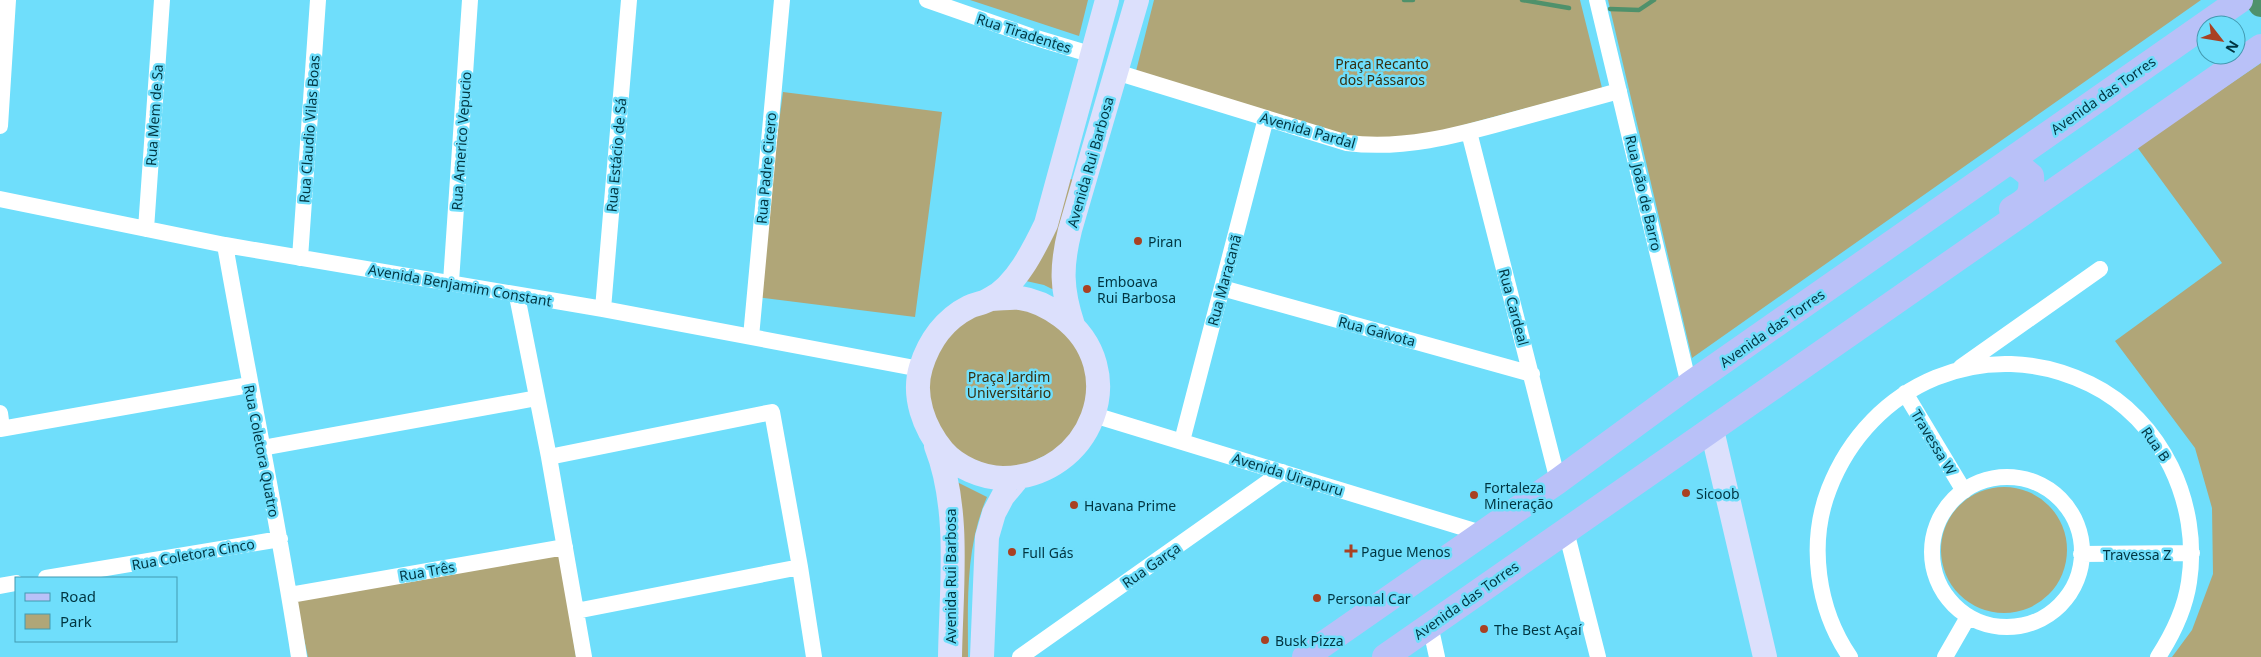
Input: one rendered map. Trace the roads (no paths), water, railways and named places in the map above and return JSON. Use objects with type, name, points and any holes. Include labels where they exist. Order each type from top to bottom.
[{"type":"main road","name":"Avenida Rui Barbosa","points":[[990,299],[1024,265],[1046,224],[1107,0]]},
{"type":"main road","name":"Avenida Rui Barbosa","points":[[1073,325],[1064,291],[1063,258],[1137,0]]},
{"type":"main road","name":"Avenida das Torres","points":[[1304,657],[1400,592],[1481,533],[1558,481],[1690,386],[2240,0]]},
{"type":"main road","name":"Avenida das Torres","points":[[1385,657],[2261,46]]},
{"type":"main road","points":[[1884,309],[1914,277],[2028,198],[2032,188],[2030,176],[2010,161]]},
{"type":"main road","points":[[1020,298],[1049,307],[1073,325],[1088,344],[1096,367],[1098,391],[1094,415],[1084,437],[1068,456],[1047,469],[1018,478],[998,478],[978,474],[960,465],[945,453],[932,437],[922,416],[918,392],[920,369],[927,350],[942,327],[961,311],[990,299],[1020,298]]},
{"type":"main road","points":[[1712,430],[1765,657]]},
{"type":"main road","name":"Avenida Rui Barbosa","points":[[932,437],[948,484],[952,516],[950,657]]},
{"type":"main road","points":[[982,657],[987,537],[994,513],[1003,496],[1018,478]]},
{"type":"main road","points":[[1324,657],[1384,617],[1400,592]]},
{"type":"street","points":[[0,126],[8,0]]},
{"type":"street","name":"Rua Mem de Sa","points":[[146,229],[162,0]]},
{"type":"street","name":"Rua Claudio Vilas Boas","points":[[300,258],[318,0]]},
{"type":"street","name":"Rua Americo Vepucio","points":[[451,282],[470,0]]},
{"type":"street","name":"Rua Estácio de Sá","points":[[603,309],[629,0]]},
{"type":"street","name":"Rua Padre Cicero","points":[[751,337],[782,0]]},
{"type":"street","name":"Rua Tiradentes","points":[[927,0],[1033,37],[1093,55]]},
{"type":"street","name":"Rua João de Barro","points":[[1597,0],[1690,386]]},
{"type":"street","name":"Avenida Pardal","points":[[1116,72],[1347,143],[1375,147],[1409,144],[1469,132],[1619,91]]},
{"type":"street","name":"Rua Maracanã","points":[[1182,441],[1266,118]]},
{"type":"street","name":"Rua Cardeal","points":[[1469,132],[1558,481]]},
{"type":"street","name":"Avenida Benjamim Constant","points":[[0,199],[225,245],[451,282],[517,296],[603,309],[920,369]]},
{"type":"street","name":"Rua Coletora Quatro","points":[[225,245],[249,385],[280,539],[299,657]]},
{"type":"street","name":"Rua B","points":[[1957,370],[2100,269]]},
{"type":"street","name":"Rua Gaivota","points":[[1222,288],[1532,374]]},
{"type":"street","points":[[517,296],[549,457],[584,657]]},
{"type":"street","name":"Rua B","points":[[1850,657],[1837,636],[1825,604],[1818,570],[1818,536],[1824,502],[1837,470],[1855,440],[1878,414],[1905,393],[1930,380],[1957,370],[1991,364],[2025,365],[2059,372],[2083,381],[2120,403],[2145,427],[2165,454],[2180,486],[2189,519],[2192,554],[2189,583],[2181,612],[2170,639],[2158,657]]},
{"type":"street","points":[[1,423],[249,385]]},
{"type":"street","name":"Travessa W","points":[[1905,393],[1964,491]]},
{"type":"street","points":[[262,448],[537,398]]},
{"type":"street","points":[[549,457],[772,412],[814,657]]},
{"type":"street","name":"Avenida Uirapuru","points":[[1094,415],[1481,533]]},
{"type":"street","name":"Rua Garça","points":[[1020,657],[1282,472]]},
{"type":"street","points":[[2006,477],[2029,480],[2049,490],[2066,505],[2077,525],[2081,554],[2080,570],[2070,592],[2056,610],[2035,622],[2013,628],[1989,626],[1968,617],[1949,601],[1936,580],[1932,556],[1935,531],[1946,508],[1964,491],[1984,481],[2006,477]]},
{"type":"street","points":[[1566,531],[1598,657]]},
{"type":"street","name":"Rua Coletora Cinco","points":[[52,577],[280,539]]},
{"type":"street","name":"Rua Três","points":[[290,595],[565,547]]},
{"type":"street","name":"Travessa Z","points":[[2081,554],[2192,554]]},
{"type":"street","points":[[576,611],[800,567]]},
{"type":"street","points":[[0,586],[15,583]]},
{"type":"street","points":[[1945,657],[1968,617]]},
{"type":"street","points":[[1430,626],[1437,657]]},
{"type":"street","points":[[1837,636],[1843,657]]},
{"type":"waterway","points":[[1404,0],[1413,0]]},
{"type":"waterway","points":[[1522,0],[1569,8]]},
{"type":"waterway","points":[[1610,9],[1639,10],[1654,0]]},
{"type":"waterway","points":[[2258,0],[2261,4]]},
{"type":"place","name":"Piran","points":[[1138,241]]},
{"type":"place","name":"Emboava Rui Barbosa","points":[[1087,289]]},
{"type":"place","name":"Sicoob","points":[[1686,493]]},
{"type":"place","name":"Fortaleza Mineração","points":[[1474,495]]},
{"type":"place","name":"Havana Prime","points":[[1074,505]]},
{"type":"place","name":"Pague Menos","points":[[1351,551]]},
{"type":"place","name":"Full Gás","points":[[1012,552]]},
{"type":"place","name":"Personal Car","points":[[1317,598]]},
{"type":"place","name":"The Best Açaí","points":[[1484,629]]},
{"type":"place","name":"Busk Pizza","points":[[1265,640]]},
{"type":"park label","name":"Praça Recanto dos Pássaros","points":[[1382,72]]},
{"type":"park label","name":"Praça Jardim Universitário","points":[[1009,384]]}]
